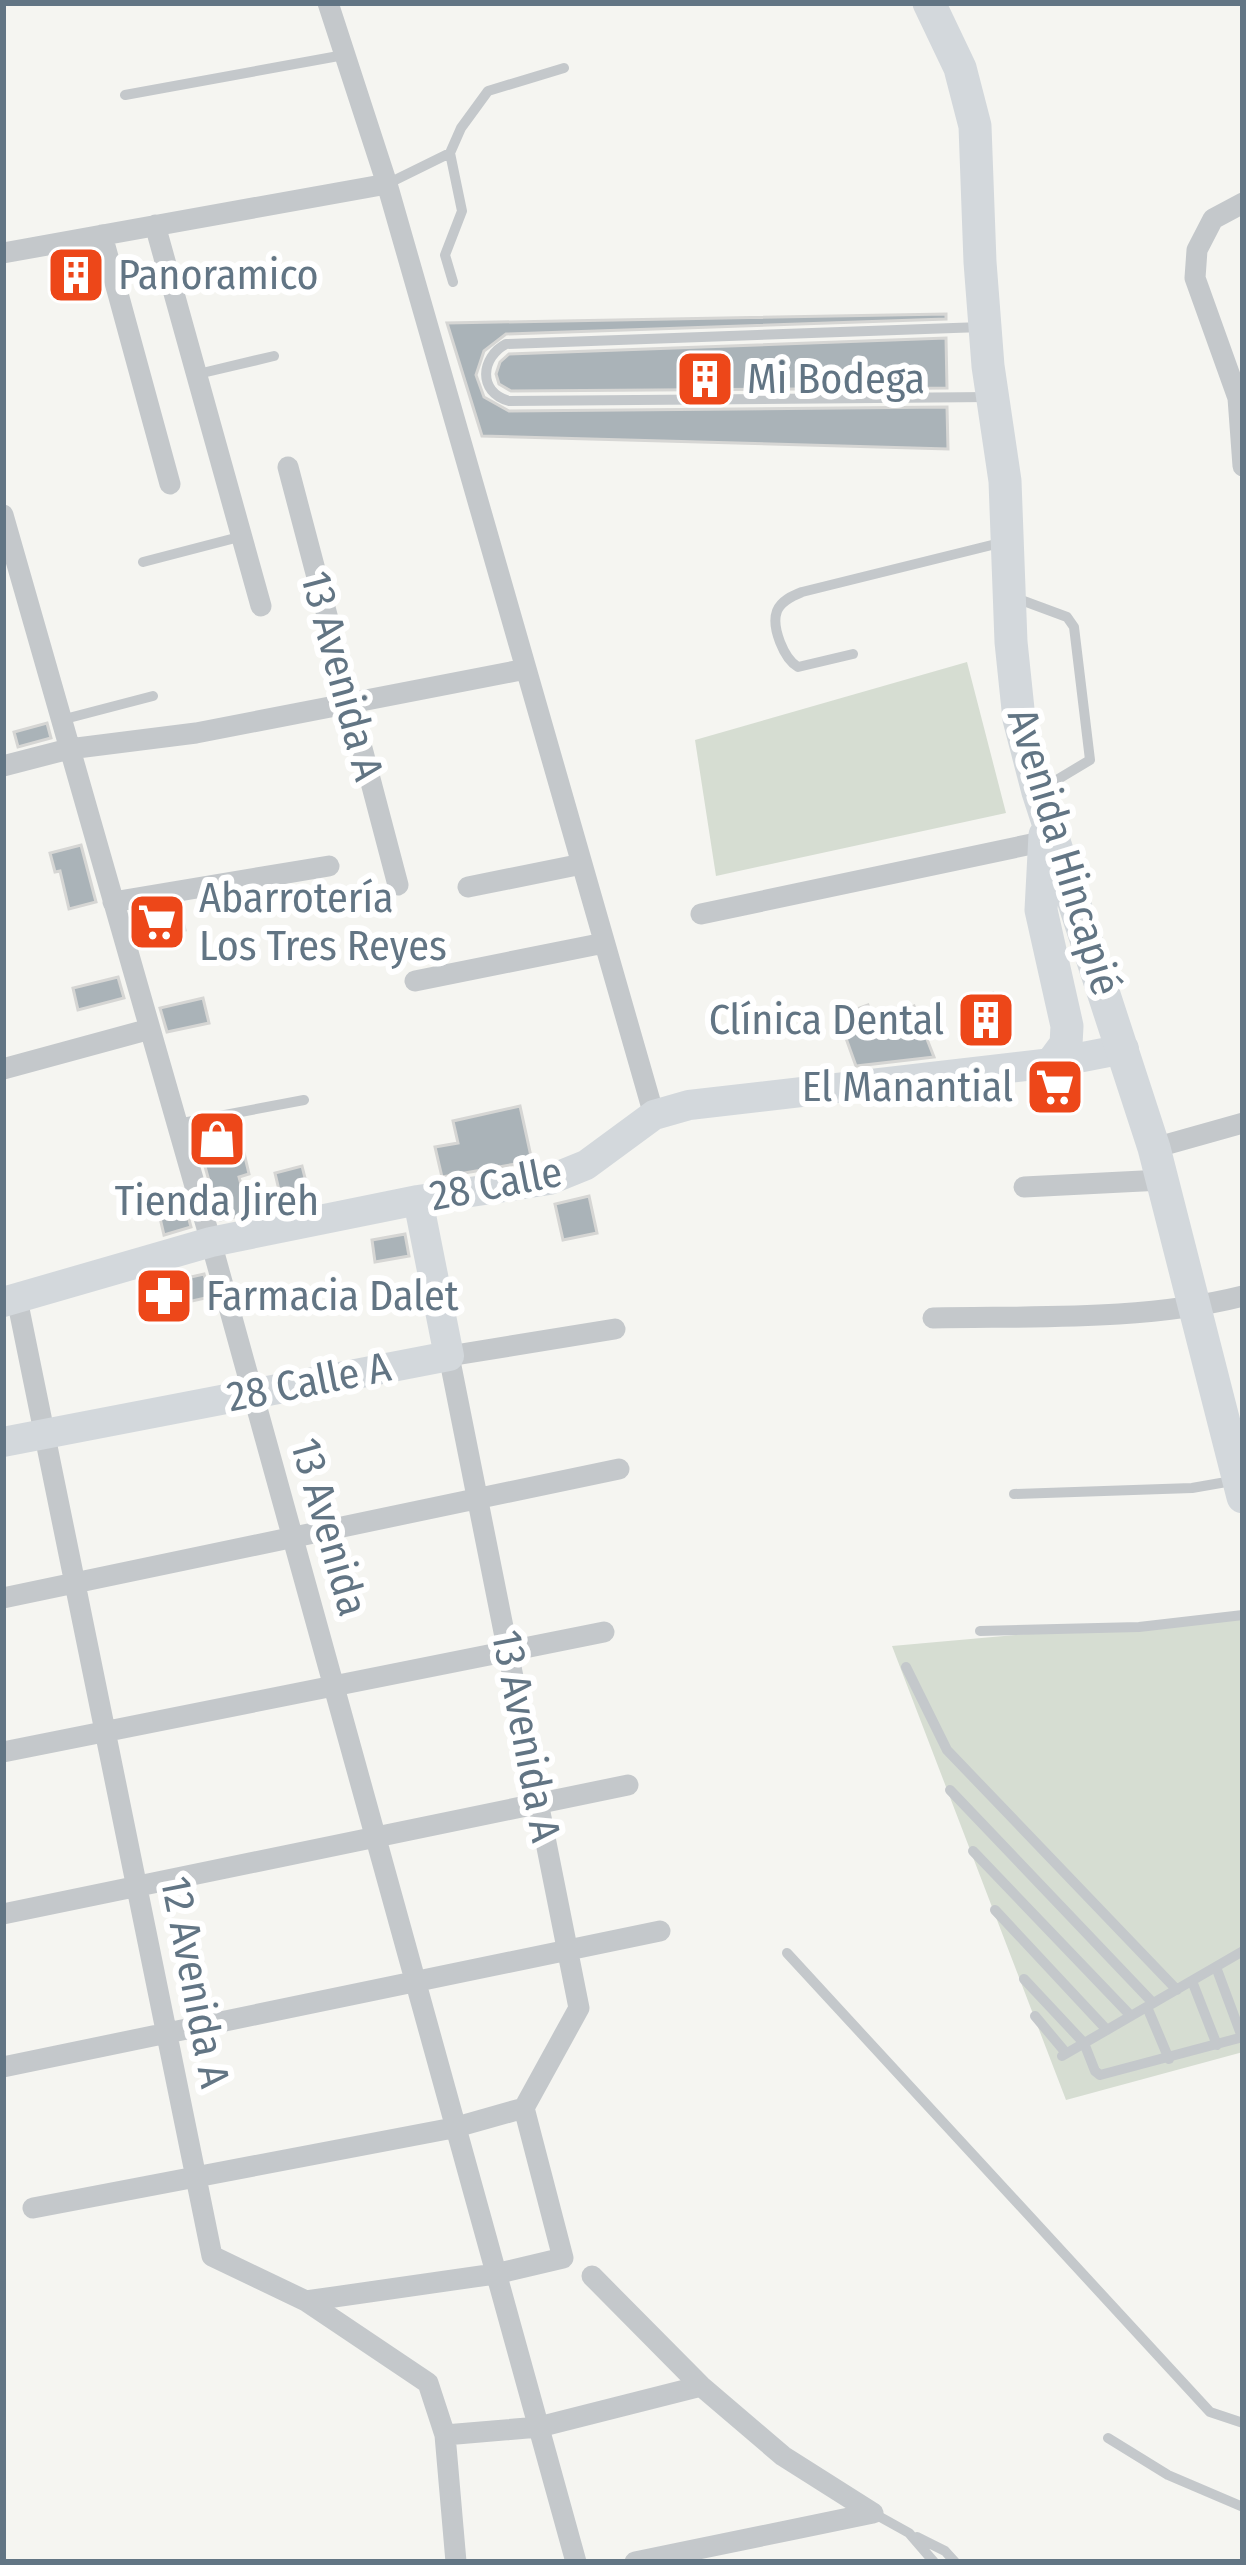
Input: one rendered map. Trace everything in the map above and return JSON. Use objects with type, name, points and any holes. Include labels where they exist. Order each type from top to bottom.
[{"type":"main road","name":"Avenida Hincapié","points":[[929,3],[960,68],[975,126],[985,327],[1005,481],[1018,719],[1038,795],[1158,1164],[1241,1485]]},
{"type":"main road","points":[[1038,795],[1046,841],[1041,910],[1067,1026],[1066,1044],[1052,1064]]},
{"type":"main road","name":"28 Calle","points":[[10,1301],[211,1243],[418,1199],[549,1180],[572,1172],[654,1115],[689,1105],[1052,1064],[1124,1049]]},
{"type":"main road","name":"13 Avenida A","points":[[418,1199],[449,1356]]},
{"type":"main road","name":"28 Calle A","points":[[3,1442],[449,1356]]},
{"type":"street","points":[[328,3],[387,184],[654,1115]]},
{"type":"street","points":[[3,253],[387,184]]},
{"type":"street","points":[[1243,203],[1213,219],[1197,250],[1195,278],[1238,398],[1243,466]]},
{"type":"street","name":"13 Avenida A","points":[[155,225],[261,606]]},
{"type":"street","points":[[102,236],[170,484]]},
{"type":"street","name":"13 Avenida A","points":[[288,467],[398,885]]},
{"type":"street","name":"13 Avenida","points":[[3,515],[11,572],[61,719],[211,1243],[576,2562]]},
{"type":"street","points":[[3,766],[69,749],[196,733],[526,669]]},
{"type":"street","points":[[701,914],[1046,841]]},
{"type":"street","points":[[468,887],[582,864]]},
{"type":"street","points":[[113,902],[329,866]]},
{"type":"street","points":[[415,981],[604,943]]},
{"type":"street","points":[[3,1069],[150,1029]]},
{"type":"street","points":[[1024,1186],[1158,1164],[1243,1123]]},
{"type":"street","points":[[933,1318],[1195,1308],[1243,1296]]},
{"type":"street","name":"12 Avenida A","points":[[10,1301],[44,1434],[212,2255],[306,2301],[428,2384],[445,2435],[456,2562]]},
{"type":"street","name":"28 Calle A","points":[[449,1356],[615,1329]]},
{"type":"street","name":"13 Avenida A","points":[[449,1356],[579,2008],[524,2108]]},
{"type":"street","points":[[3,1598],[619,1469]]},
{"type":"street","points":[[3,1752],[604,1632]]},
{"type":"street","points":[[3,1914],[628,1785]]},
{"type":"street","points":[[3,2067],[660,1931]]},
{"type":"street","points":[[33,2208],[453,2128],[524,2108],[563,2258],[495,2274],[306,2301]]},
{"type":"street","points":[[592,2276],[701,2386],[783,2456],[873,2513]]},
{"type":"street","points":[[445,2435],[539,2427],[701,2386]]},
{"type":"street","points":[[635,2562],[873,2513]]},
{"type":"lane","points":[[125,95],[344,56]]},
{"type":"lane","points":[[453,282],[446,247],[462,211],[450,153],[461,128],[488,91],[564,68]]},
{"type":"lane","points":[[387,184],[450,153]]},
{"type":"lane","points":[[985,327],[506,344],[485,363],[488,388],[496,398],[509,401],[993,397]]},
{"type":"lane","points":[[198,374],[274,356]]},
{"type":"lane","points":[[143,562],[242,536]]},
{"type":"lane","points":[[853,654],[797,667],[790,664],[784,657],[775,615],[780,605],[802,592],[1007,541]]},
{"type":"lane","points":[[1009,595],[1067,616],[1074,627],[1090,760],[1038,795]]},
{"type":"lane","points":[[61,719],[153,696]]},
{"type":"lane","points":[[177,1124],[304,1100]]},
{"type":"lane","points":[[1014,1495],[1241,1485]]},
{"type":"lane","points":[[980,1631],[1139,1628],[1243,1615]]},
{"type":"lane","points":[[906,1667],[947,1750],[1177,1990]]},
{"type":"lane","points":[[950,1790],[1150,2005],[1169,2059]]},
{"type":"lane","points":[[998,1840],[1016,1823]]},
{"type":"lane","points":[[974,1851],[1131,2016]]},
{"type":"lane","points":[[1022,1901],[1039,1883]]},
{"type":"lane","points":[[995,1910],[1106,2030]]},
{"type":"lane","points":[[1080,1963],[1098,1946]]},
{"type":"lane","points":[[787,1953],[1210,2412],[1243,2423]]},
{"type":"lane","points":[[1035,2016],[1064,2055],[1216,1967],[1241,1958]]},
{"type":"lane","points":[[1024,1978],[1084,2043],[1100,2075],[1243,2037],[1216,1967]]},
{"type":"lane","points":[[1192,1981],[1216,2045]]},
{"type":"lane","points":[[1048,2032],[1062,2020]]},
{"type":"lane","points":[[1108,2438],[1168,2475],[1243,2506]]},
{"type":"lane","points":[[873,2513],[946,2551],[955,2562]]},
{"type":"lane","points":[[909,2533],[934,2562]]},
{"type":"shaded area","points":[[967,662],[1006,813],[716,876],[695,740]]},
{"type":"shaded area","points":[[1243,1615],[1243,2052],[1066,2100],[892,1646]]},
{"type":"building","name":"Panoramico","points":[[88,258],[95,284],[65,292],[58,266]]},
{"type":"building","points":[[946,314],[946,319],[506,334],[484,351],[476,375],[484,397],[509,411],[947,407],[948,449],[482,436],[447,323]]},
{"type":"building","points":[[946,338],[947,388],[511,391],[499,384],[496,374],[509,354]]},
{"type":"building","points":[[47,723],[51,738],[18,747],[14,732]]},
{"type":"building","points":[[81,845],[96,902],[69,909],[60,871],[55,872],[50,853]]},
{"type":"building","name":"Abarrotería Los Tres Reyes","points":[[180,906],[185,930],[140,938],[133,914]]},
{"type":"building","points":[[118,977],[124,998],[78,1010],[73,988]]},
{"type":"building","name":"Clínica Dental","points":[[993,993],[1007,1032],[969,1045],[961,1024],[978,1017],[972,1001]]},
{"type":"building","points":[[203,998],[209,1023],[167,1032],[160,1008]]},
{"type":"building","points":[[868,1005],[874,1021],[914,1006],[934,1057],[856,1066],[838,1016]]},
{"type":"building","points":[[520,1106],[532,1161],[442,1177],[435,1147],[458,1143],[453,1121]]},
{"type":"building","points":[[237,1123],[249,1174],[239,1177],[249,1214],[220,1220],[195,1131]]},
{"type":"building","points":[[302,1166],[311,1202],[283,1207],[275,1173]]},
{"type":"building","points":[[589,1196],[597,1233],[563,1240],[555,1204]]},
{"type":"building","points":[[187,1212],[191,1227],[164,1235],[160,1218]]},
{"type":"building","points":[[405,1234],[409,1256],[375,1262],[372,1240]]},
{"type":"building","points":[[204,1274],[210,1297],[157,1309],[151,1286]]},
{"type":"place","name":"Panoramico","points":[[76,275]]},
{"type":"place","name":"Mi Bodega","points":[[705,379]]},
{"type":"place","name":"Abarrotería Los Tres Reyes","points":[[157,922]]},
{"type":"place","name":"Clínica Dental","points":[[986,1020]]},
{"type":"place","name":"El Manantial","points":[[1055,1087]]},
{"type":"place","name":"Tienda Jireh","points":[[217,1139]]},
{"type":"place","name":"Farmacia Dalet","points":[[164,1296]]}]
